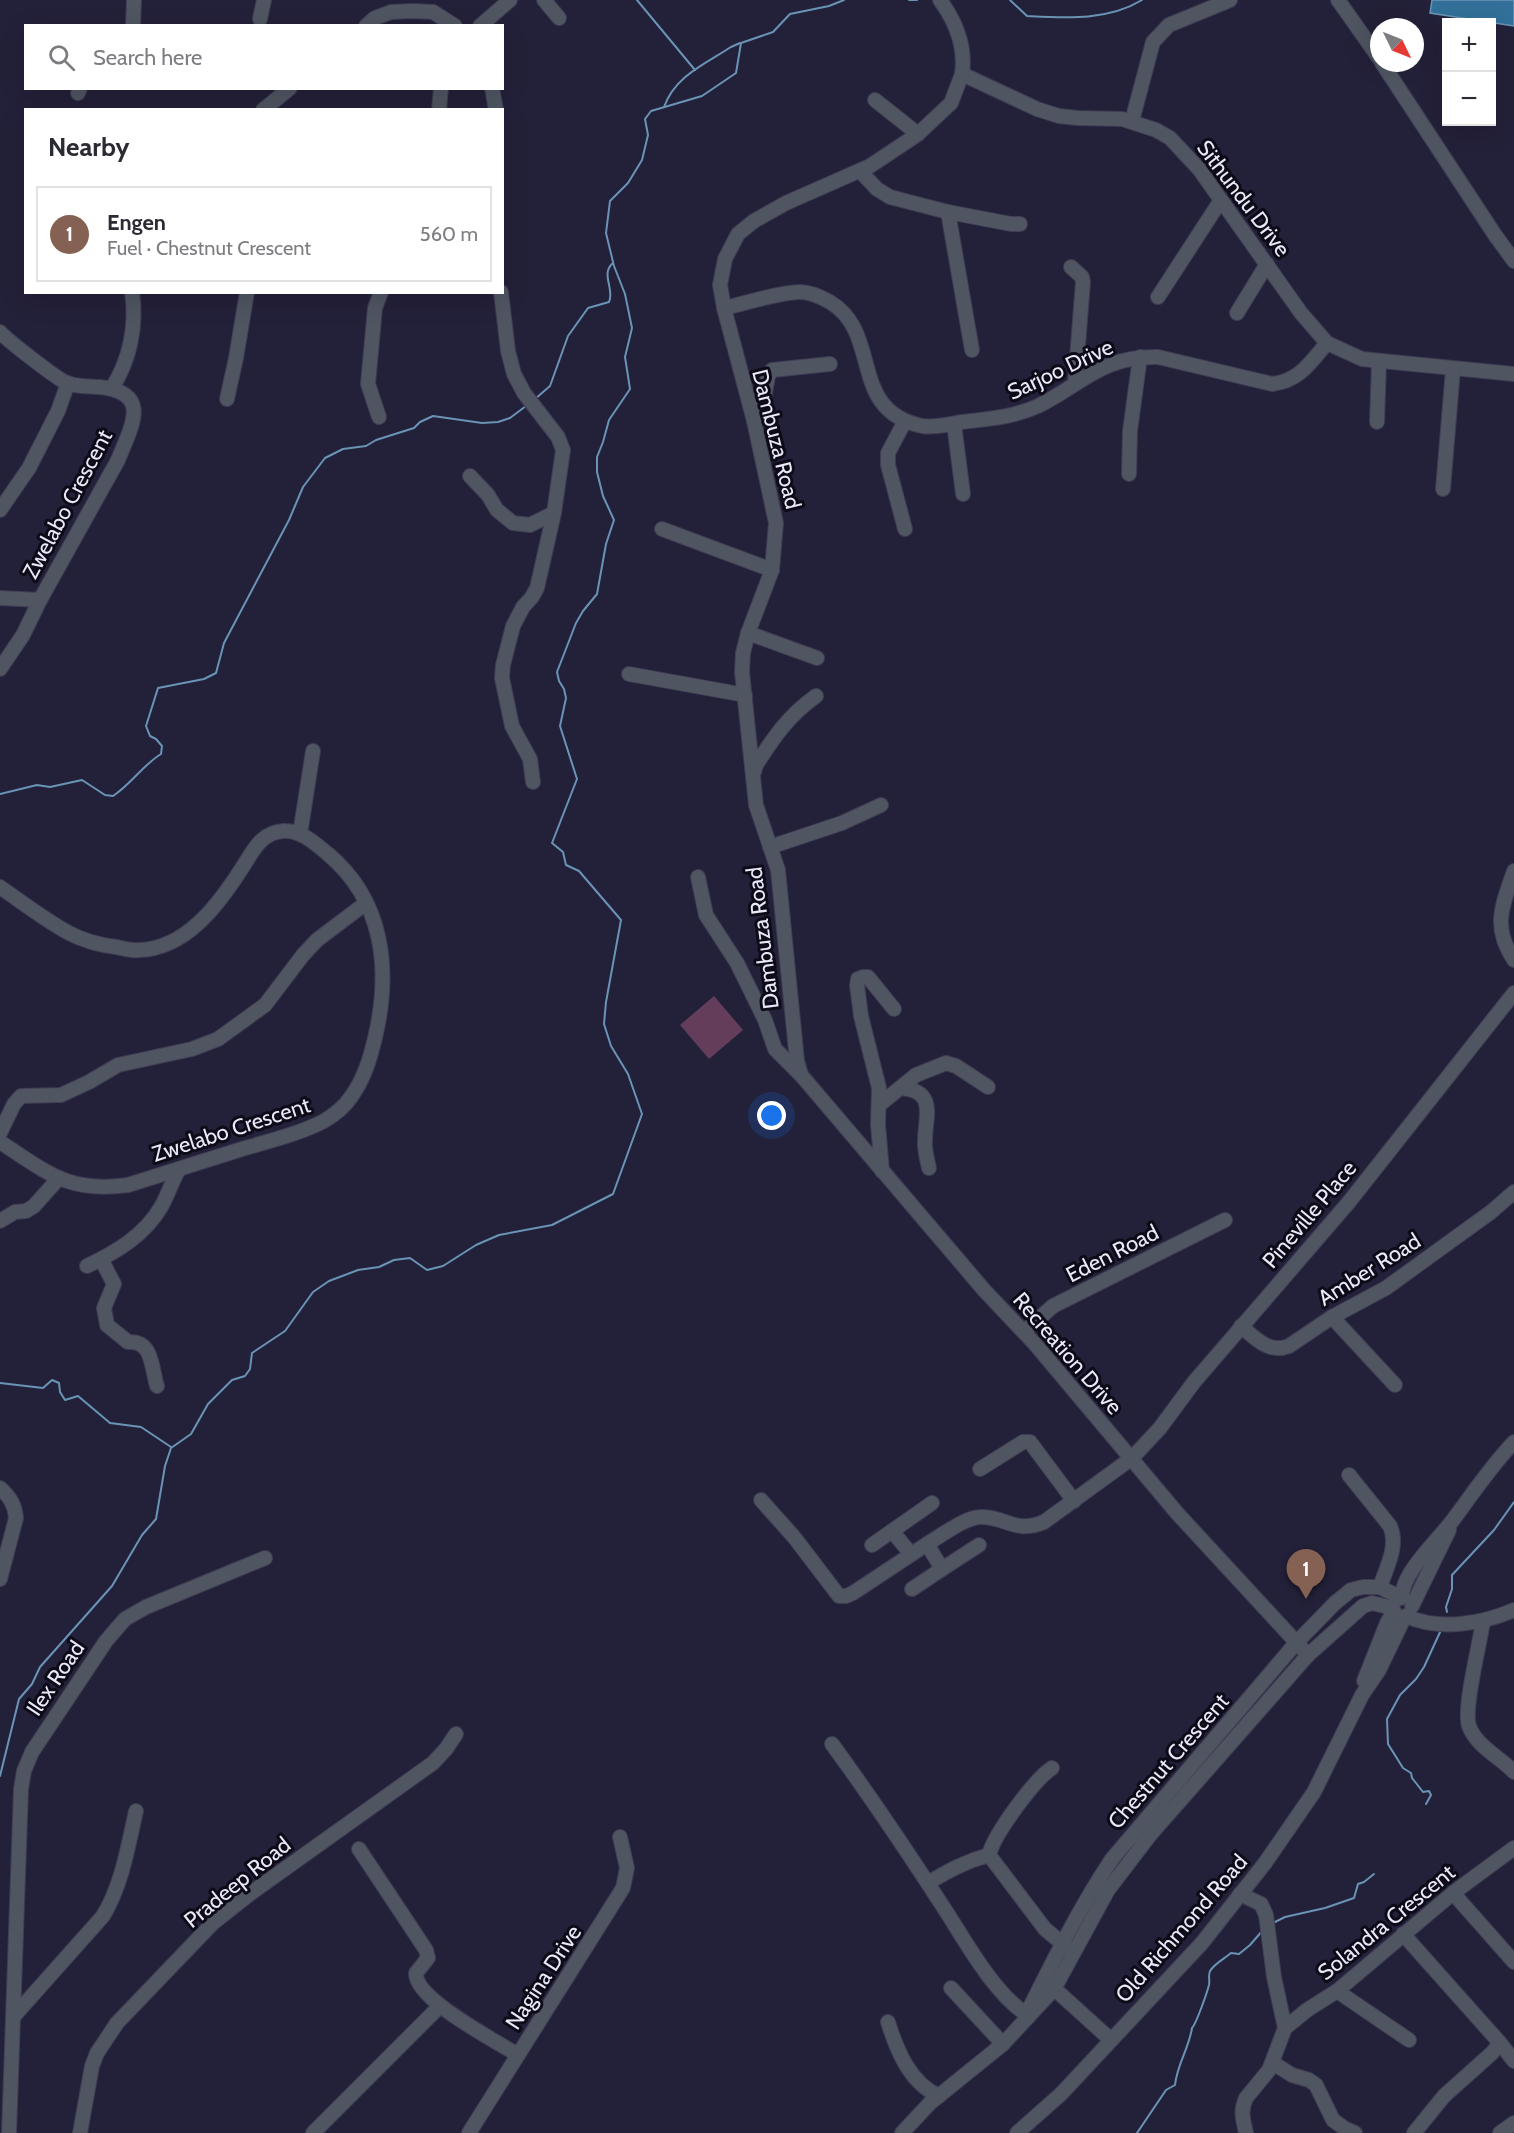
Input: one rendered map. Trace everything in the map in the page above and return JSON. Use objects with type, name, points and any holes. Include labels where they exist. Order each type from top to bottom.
[{"type":"street","points":[[133,24],[134,0]]},
{"type":"street","points":[[260,19],[264,0]]},
{"type":"street","points":[[482,24],[510,0]]},
{"type":"street","points":[[544,0],[560,18]]},
{"type":"street","points":[[1132,121],[1150,50],[1157,37],[1169,25],[1230,0]]},
{"type":"street","points":[[1338,0],[1370,45]]},
{"type":"street","points":[[943,5],[961,38],[964,62],[962,74]]},
{"type":"street","points":[[368,24],[375,18],[391,12],[413,11],[433,12],[452,24]]},
{"type":"street","points":[[1388,72],[1494,235],[1514,261]]},
{"type":"street","name":"Sithundu Drive","points":[[962,74],[1037,109],[1059,116],[1132,121],[1170,138],[1199,169],[1301,313],[1327,343],[1362,360],[1514,374]]},
{"type":"street","name":"Dambuza Road","points":[[801,1076],[797,1061],[778,870],[756,806],[742,672],[743,653],[748,633],[772,570],[776,523],[754,421],[720,285],[725,259],[738,234],[754,221],[786,203],[870,166],[918,134],[951,103],[962,74]]},
{"type":"street","points":[[265,108],[288,90]]},
{"type":"street","points":[[439,108],[441,90]]},
{"type":"street","points":[[492,90],[496,108]]},
{"type":"street","points":[[875,100],[918,134]]},
{"type":"street","points":[[860,171],[878,189],[890,197],[948,212],[1020,224]]},
{"type":"street","points":[[1158,297],[1221,200]]},
{"type":"street","points":[[948,212],[972,350]]},
{"type":"street","points":[[1237,313],[1267,264]]},
{"type":"street","points":[[1071,267],[1083,282],[1075,383]]},
{"type":"street","name":"Sarjoo Drive","points":[[724,308],[800,292],[821,297],[837,306],[852,322],[861,343],[873,390],[882,404],[892,414],[905,421],[924,426],[1006,417],[1030,410],[1108,364],[1140,357],[1158,357],[1183,362],[1272,384],[1294,378],[1327,343]]},
{"type":"street","points":[[1,337],[68,383],[112,388],[126,360],[134,305],[132,294]]},
{"type":"street","points":[[227,399],[247,294]]},
{"type":"street","points":[[379,417],[368,384],[375,309],[380,294]]},
{"type":"street","points":[[501,294],[508,351],[514,374],[524,393],[558,437],[563,450],[554,513],[537,588],[513,626],[503,664],[502,678],[512,726],[530,759],[532,782]]},
{"type":"street","points":[[1130,474],[1130,431],[1140,357]]},
{"type":"street","points":[[1377,422],[1379,362]]},
{"type":"street","points":[[754,421],[761,415],[768,376],[772,370],[830,364]]},
{"type":"street","points":[[1443,489],[1453,369]]},
{"type":"street","points":[[0,510],[29,468],[58,411],[68,383]]},
{"type":"street","name":"Zwelabo Crescent","points":[[0,669],[22,635],[118,460],[128,437],[134,414],[133,401],[126,393],[112,388]]},
{"type":"street","points":[[905,421],[888,453],[888,465],[905,529]]},
{"type":"street","points":[[954,423],[963,494]]},
{"type":"street","points":[[470,476],[488,495],[497,510],[513,523],[530,525],[554,513]]},
{"type":"street","points":[[662,529],[772,570]]},
{"type":"street","points":[[0,598],[40,600]]},
{"type":"street","points":[[748,633],[817,658]]},
{"type":"street","points":[[629,674],[745,695]]},
{"type":"street","points":[[753,781],[756,765],[782,725],[801,706],[816,696]]},
{"type":"street","points":[[0,887],[67,932],[93,944],[137,951],[152,949],[173,941],[203,919],[216,906],[243,867],[251,851],[262,839],[274,833],[286,831],[300,834],[313,751]]},
{"type":"street","points":[[770,847],[842,823],[881,805]]},
{"type":"street","name":"Zwelabo Crescent","points":[[0,1142],[60,1178],[84,1186],[128,1185],[291,1134],[324,1121],[347,1102],[356,1091],[368,1066],[378,1027],[384,970],[381,945],[375,921],[350,876],[335,860],[300,834]]},
{"type":"street","points":[[1514,871],[1500,909],[1501,935],[1514,960]]},
{"type":"street","name":"Recreation Drive","points":[[698,877],[706,915],[737,963],[765,1020],[776,1049],[984,1290],[1024,1332],[1177,1513],[1308,1654]]},
{"type":"street","points":[[0,1133],[14,1104],[21,1096],[60,1095],[118,1065],[192,1049],[218,1039],[265,1005],[317,940],[366,903]]},
{"type":"street","points":[[882,1171],[878,1125],[879,1088],[859,1005],[858,979],[868,977],[894,1009]]},
{"type":"street","name":"Pineville Place","points":[[761,1500],[795,1537],[839,1596],[853,1593],[927,1544],[975,1518],[982,1516],[1017,1526],[1032,1527],[1044,1522],[1132,1458],[1160,1428],[1194,1382],[1349,1202],[1514,993]]},
{"type":"street","points":[[879,1105],[916,1075],[945,1063],[956,1066],[988,1087]]},
{"type":"street","points":[[901,1088],[913,1089],[919,1092],[925,1100],[928,1117],[925,1152],[929,1168]]},
{"type":"street","points":[[87,1266],[121,1248],[154,1216],[162,1205],[179,1169]]},
{"type":"street","points":[[0,1221],[15,1212],[26,1211],[34,1206],[60,1178]]},
{"type":"street","name":"Amber Road","points":[[1241,1326],[1261,1343],[1273,1348],[1282,1348],[1303,1338],[1332,1317],[1386,1288],[1491,1212],[1514,1192]]},
{"type":"street","name":"Eden Road","points":[[1024,1332],[1053,1306],[1225,1220]]},
{"type":"street","points":[[101,1259],[114,1284],[104,1308],[107,1325],[128,1342],[142,1343],[148,1353],[157,1386]]},
{"type":"street","points":[[1332,1317],[1395,1385]]},
{"type":"street","points":[[980,1469],[1023,1442],[1030,1442],[1074,1501]]},
{"type":"street","name":"Old Richmond Road","points":[[1017,2133],[1061,2094],[1202,1943],[1265,1863],[1314,1792],[1362,1695],[1364,1681],[1387,1623],[1403,1608],[1404,1588],[1417,1565],[1499,1458],[1514,1442]]},
{"type":"street","points":[[1349,1475],[1394,1534],[1392,1549],[1380,1587],[1403,1608],[1428,1622],[1455,1623],[1483,1621],[1514,1610]]},
{"type":"street","points":[[0,1579],[16,1518],[15,1508],[1,1489]]},
{"type":"street","points":[[872,1545],[932,1503]]},
{"type":"street","points":[[892,1531],[911,1554]]},
{"type":"street","points":[[927,1544],[942,1569]]},
{"type":"street","points":[[912,1588],[979,1545]]},
{"type":"street","name":"Ilex Road","points":[[9,2133],[21,1789],[24,1771],[32,1752],[106,1641],[125,1619],[146,1607],[265,1558]]},
{"type":"street","name":"Chestnut Crescent","points":[[902,2133],[939,2096],[1003,2044],[1025,2019],[1049,1984],[1068,1948],[1096,1883],[1112,1859],[1296,1643],[1351,1590],[1380,1587]]},
{"type":"street","name":"Chestnut Crescent","points":[[1068,1948],[1150,1835],[1308,1654],[1363,1606],[1372,1603],[1403,1608]]},
{"type":"street","points":[[1483,1621],[1468,1699],[1469,1727],[1483,1745],[1514,1772]]},
{"type":"street","name":"Pradeep Road","points":[[80,2133],[92,2066],[97,2053],[117,2023],[213,1923],[251,1893],[433,1763],[456,1734]]},
{"type":"street","points":[[832,1744],[885,1817],[991,1978],[1025,2019]]},
{"type":"street","points":[[989,1855],[994,1842],[1020,1803],[1052,1768]]},
{"type":"street","points":[[14,2016],[103,1916],[110,1905],[136,1811]]},
{"type":"street","name":"Nagina Drive","points":[[469,2133],[623,1888],[627,1868],[620,1837]]},
{"type":"street","name":"Solandra Crescent","points":[[1285,2028],[1307,2010],[1337,1991],[1453,1893],[1514,1848]]},
{"type":"street","points":[[358,1849],[426,1950],[428,1958],[418,1969],[416,1977],[419,1985],[440,2006],[518,2055]]},
{"type":"street","points":[[989,1855],[1040,1923],[1068,1948]]},
{"type":"street","points":[[928,1883],[969,1860],[989,1855]]},
{"type":"street","points":[[1453,1893],[1514,1962]]},
{"type":"street","points":[[1240,1894],[1261,1904],[1266,1915],[1273,1970],[1285,2028],[1273,2063],[1243,2104],[1246,2133]]},
{"type":"street","points":[[1403,1934],[1514,2061]]},
{"type":"street","points":[[1049,1984],[1111,2040]]},
{"type":"street","points":[[951,1988],[1003,2044]]},
{"type":"street","points":[[1337,1991],[1409,2040]]},
{"type":"street","points":[[313,2133],[440,2006]]},
{"type":"street","points":[[888,2022],[904,2063],[927,2089],[939,2096]]},
{"type":"street","points":[[1414,2133],[1444,2096],[1485,2060],[1500,2043]]},
{"type":"street","points":[[1273,2063],[1292,2075],[1310,2080],[1316,2085],[1333,2120],[1355,2133]]},
{"type":"street","points":[[1236,2133],[1243,2119]]},
{"type":"street","points":[[1500,2133],[1514,2123]]},
{"type":"shaded area","points":[[714,996],[743,1030],[709,1059],[680,1025]]},
{"type":"water","points":[[1432,0],[1514,0],[1514,26],[1496,23],[1496,18],[1462,18],[1430,13]]},
{"type":"waterway","points":[[637,0],[695,70]]},
{"type":"waterway","points":[[0,1776],[19,1699],[32,1684],[40,1667],[112,1586],[142,1535],[156,1519],[165,1466],[171,1448],[191,1434],[208,1404],[232,1380],[245,1376],[250,1369],[252,1353],[285,1331],[313,1292],[329,1281],[358,1270],[379,1267],[394,1260],[410,1258],[427,1270],[443,1266],[476,1245],[499,1235],[552,1225],[613,1194],[642,1114],[628,1074],[611,1046],[604,1024],[621,920],[579,871],[566,865],[563,852],[552,843],[577,779],[560,726],[566,698],[557,672],[576,623],[597,594],[606,544],[614,520],[603,496],[597,472],[597,457],[609,420],[630,389],[625,357],[632,328],[625,294],[614,266],[606,233],[610,201],[628,183],[642,160],[648,135],[645,119],[651,111],[702,96],[736,73],[741,43],[773,32],[790,14],[829,6],[844,0]]},
{"type":"waterway","points":[[909,0],[917,0]]},
{"type":"waterway","points":[[1010,0],[1027,16],[1072,17],[1115,12],[1142,0]]},
{"type":"waterway","points":[[664,107],[675,87],[683,79],[701,65],[740,43]]},
{"type":"waterway","points":[[535,399],[550,386],[568,336],[588,308],[609,302],[608,272],[613,263]]},
{"type":"waterway","points":[[0,794],[37,785],[50,787],[82,780],[105,795],[113,796],[161,754],[162,746],[150,736],[146,726],[158,688],[204,679],[216,673],[224,643],[289,520],[303,487],[325,458],[343,449],[366,446],[376,440],[414,428],[420,422],[433,416],[482,423],[498,422],[510,418],[526,406]]},
{"type":"waterway","points":[[0,1383],[43,1388],[52,1380],[59,1383],[60,1392],[65,1400],[78,1396],[110,1423],[141,1427],[171,1447]]},
{"type":"waterway","points":[[1447,1612],[1446,1607],[1452,1589],[1452,1575],[1494,1530],[1514,1502]]},
{"type":"waterway","points":[[1426,1804],[1431,1795],[1429,1791],[1423,1792],[1412,1778],[1411,1773],[1403,1768],[1388,1744],[1387,1719],[1400,1695],[1424,1667],[1441,1630]]},
{"type":"waterway","points":[[1273,1923],[1285,1917],[1325,1908],[1354,1898],[1358,1884],[1374,1874]]},
{"type":"waterway","points":[[1137,2133],[1166,2090],[1175,2085],[1192,2028],[1208,1989],[1210,1971],[1231,1953],[1239,1954],[1263,1930]]},
{"type":"place","name":"Engen","points":[[1306,1599]]}]
